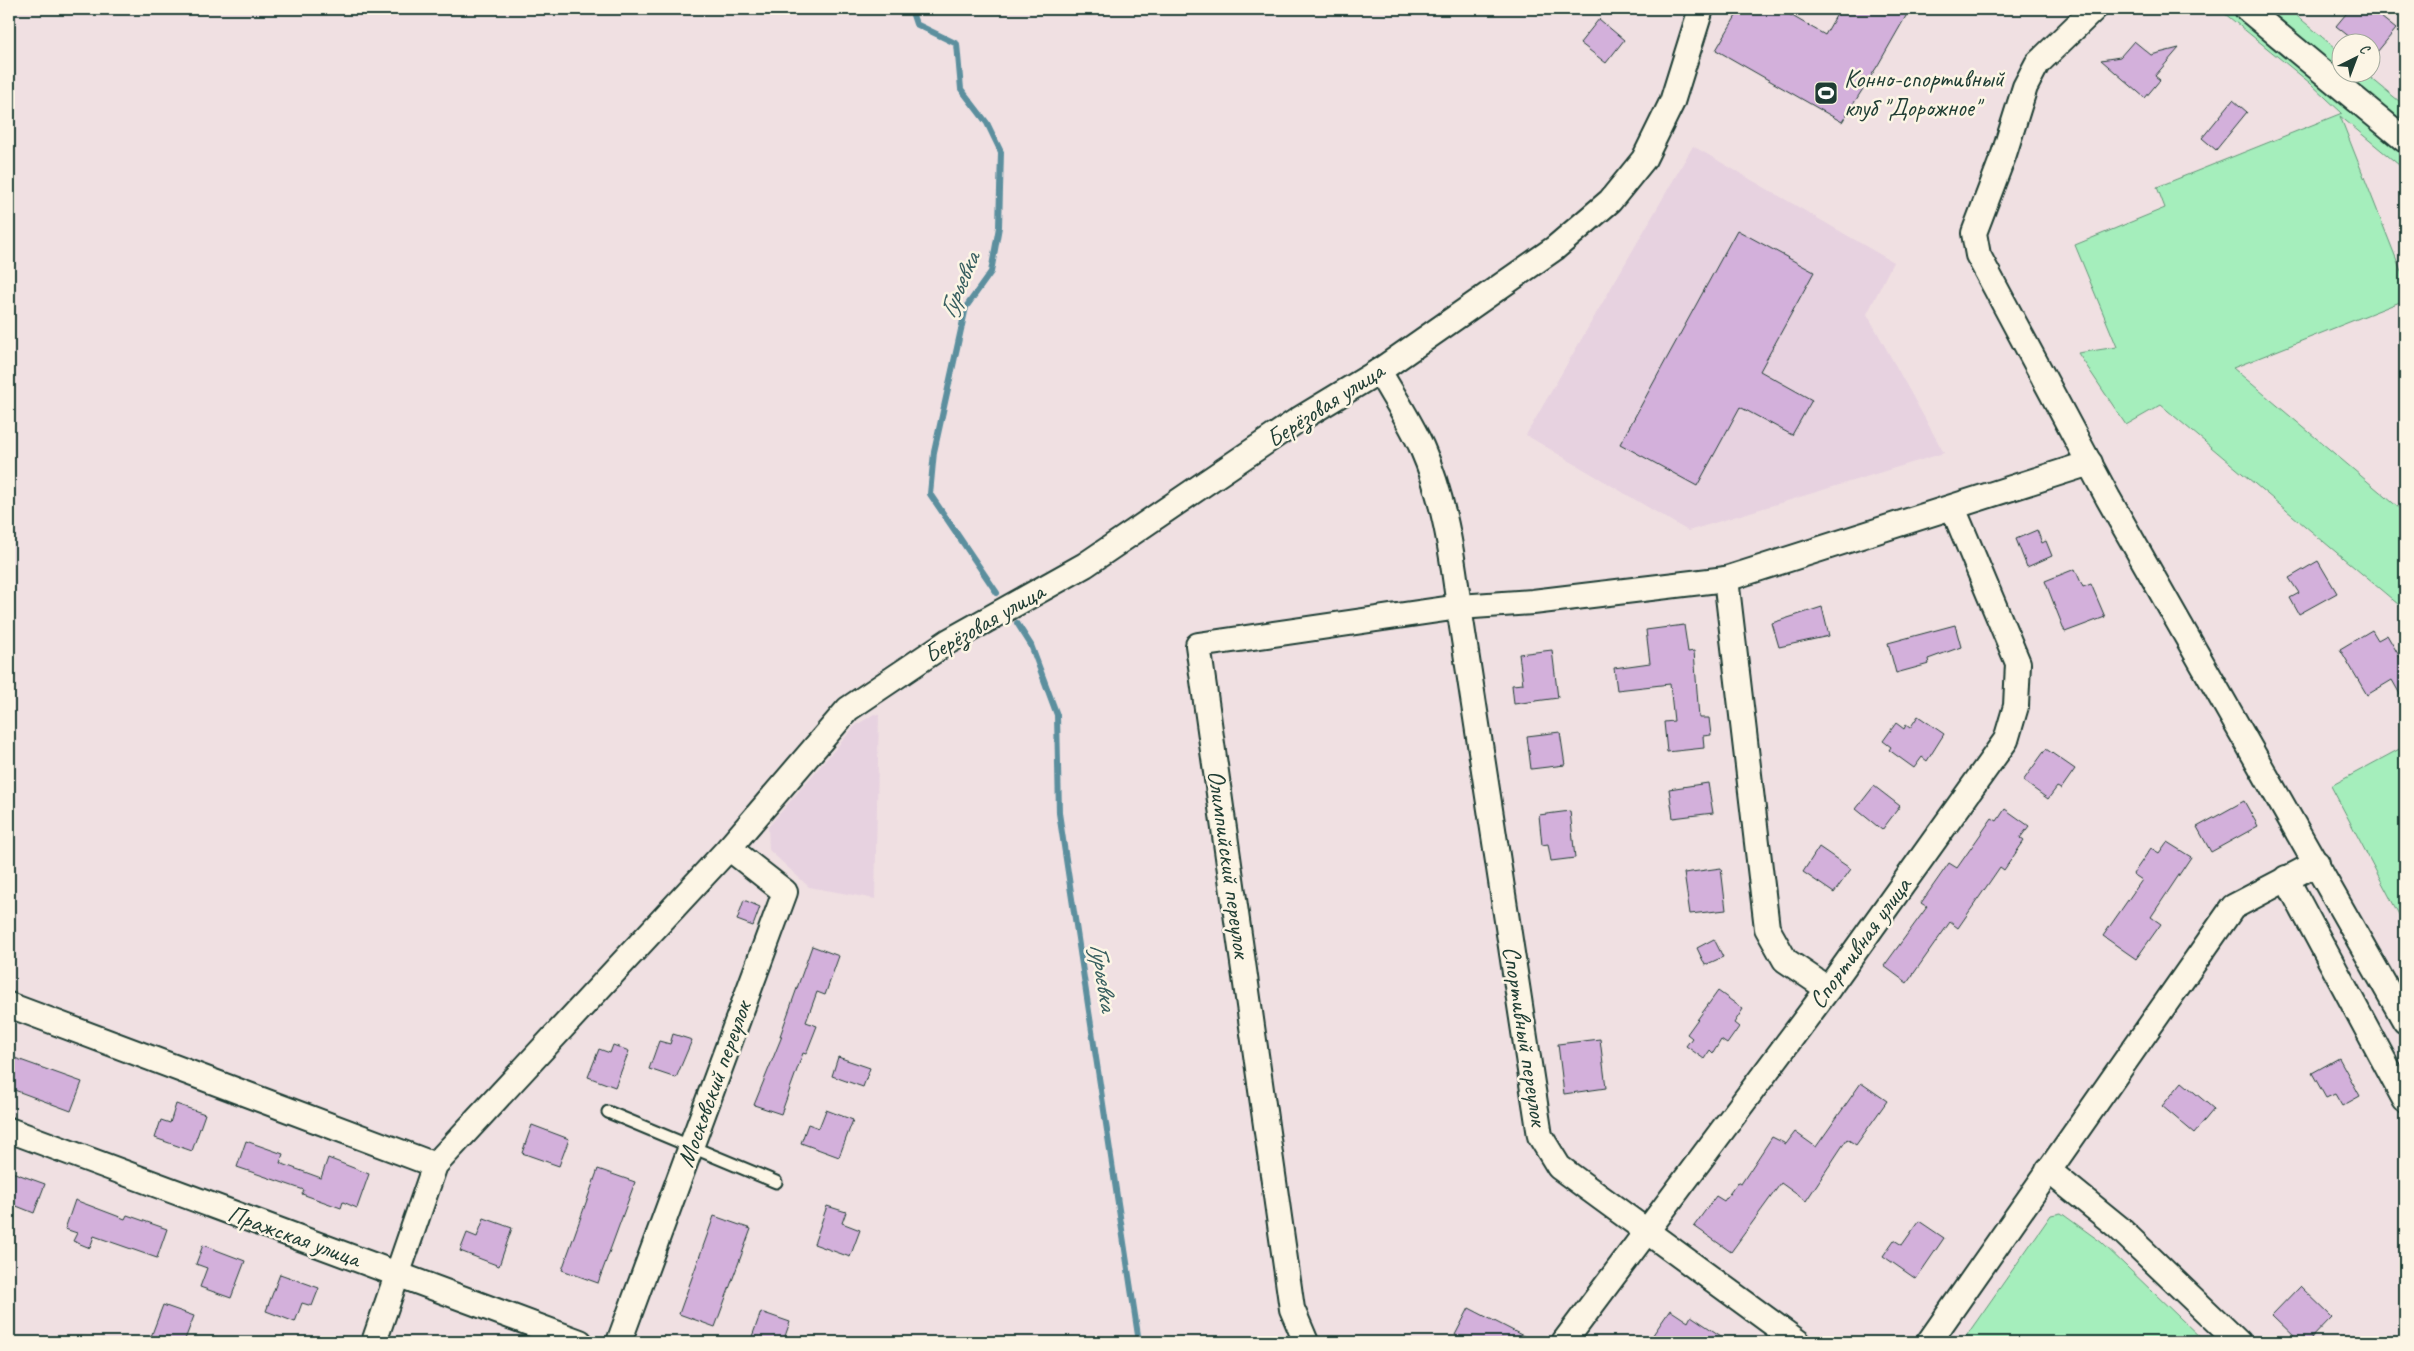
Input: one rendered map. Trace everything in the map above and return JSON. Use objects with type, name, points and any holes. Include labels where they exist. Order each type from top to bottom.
[{"type":"street","name":"Берёзовая улица","points":[[435,1165],[729,848],[848,709],[949,641],[1085,565],[1298,420],[1379,371],[1555,248],[1610,201],[1644,159],[1672,102],[1701,9]]},
{"type":"street","points":[[2094,9],[2037,64],[2025,87],[2004,154],[1974,233],[1978,255],[2090,463],[2405,1021]]},
{"type":"street","points":[[2247,9],[2405,140]]},
{"type":"street","name":"Спортивный переулок","points":[[1379,371],[1421,447],[1450,539],[1540,1136],[1559,1167],[1798,1342]]},
{"type":"street","points":[[1459,606],[1533,602],[1726,578],[1953,508],[2090,463]]},
{"type":"street","name":"Спортивная улица","points":[[1564,1342],[1828,989],[2006,740],[2016,706],[2018,663],[1953,508]]},
{"type":"street","points":[[1726,578],[1767,928],[1785,960],[1828,989]]},
{"type":"street","name":"Олимпийский переулок","points":[[1306,1342],[1292,1309],[1198,645],[1459,606]]},
{"type":"street","name":"Московский переулок","points":[[619,1342],[785,892],[729,848]]},
{"type":"street","points":[[1929,1342],[2233,907],[2317,863]]},
{"type":"street","points":[[2286,878],[2405,1100]]},
{"type":"street","points":[[9,1005],[435,1165],[374,1342]]},
{"type":"street","name":"Пражская улица","points":[[9,1130],[580,1342]]},
{"type":"street","points":[[2048,1170],[2118,1227],[2238,1342]]},
{"type":"lane","points":[[608,1112],[776,1182]]},
{"type":"shaded area","points":[[1693,146],[1893,262],[1867,314],[1944,453],[1688,531],[1526,435]]},
{"type":"shaded area","points":[[874,714],[879,715],[875,899],[809,887],[769,850],[768,827],[855,726]]},
{"type":"green space","points":[[2219,9],[2289,9],[2332,45],[2332,82],[2376,82],[2405,106],[2405,170],[2340,116],[2405,281],[2405,300],[2233,368],[2405,513],[2405,610],[2161,405],[2126,425],[2078,353],[2117,347],[2075,245],[2165,208],[2157,187],[2342,113],[2310,83]]},
{"type":"green space","points":[[2405,746],[2405,926],[2331,786]]},
{"type":"green space","points":[[2061,1213],[2101,1242],[2205,1342],[1962,1342],[2051,1215]]},
{"type":"building","name":"Конно-спортивный клуб \"Дорожное\"","points":[[1740,9],[1780,9],[1825,35],[1840,9],[1910,9],[1842,122],[1716,50]]},
{"type":"building","points":[[2350,9],[2371,9],[2396,29],[2382,46],[2382,32],[2344,32],[2336,26]]},
{"type":"building","points":[[1599,19],[1624,40],[1606,63],[1580,43]]},
{"type":"building","points":[[2134,41],[2151,55],[2179,48],[2155,76],[2160,80],[2145,98],[2101,60],[2120,57]]},
{"type":"building","points":[[2233,100],[2247,112],[2216,150],[2202,138]]},
{"type":"building","points":[[1737,230],[1814,272],[1760,371],[1812,400],[1792,435],[1740,407],[1697,486],[1620,444]]},
{"type":"building","points":[[2037,530],[2042,543],[2046,541],[2052,556],[2027,567],[2016,539]]},
{"type":"building","points":[[2318,561],[2337,593],[2299,614],[2290,598],[2299,593],[2289,578]]},
{"type":"building","points":[[2075,569],[2083,587],[2091,584],[2105,617],[2065,632],[2045,581]]},
{"type":"building","points":[[1822,607],[1829,636],[1779,647],[1772,623]]},
{"type":"building","points":[[1684,625],[1688,652],[1694,651],[1699,718],[1709,718],[1711,735],[1703,736],[1704,748],[1667,752],[1664,722],[1674,721],[1670,684],[1617,690],[1614,668],[1650,663],[1646,630]]},
{"type":"building","points":[[1955,625],[1961,647],[1928,659],[1929,664],[1896,673],[1888,643]]},
{"type":"building","points":[[2372,630],[2378,640],[2387,635],[2405,666],[2405,703],[2392,680],[2367,695],[2340,649]]},
{"type":"building","points":[[1552,650],[1558,698],[1514,704],[1512,685],[1523,684],[1519,654]]},
{"type":"building","points":[[1918,716],[1944,734],[1927,761],[1922,757],[1914,768],[1889,750],[1891,747],[1883,741],[1896,723],[1904,729],[1906,725],[1910,728]]},
{"type":"building","points":[[1560,732],[1565,765],[1531,769],[1527,736]]},
{"type":"building","points":[[2046,749],[2075,769],[2061,789],[2057,787],[2048,799],[2023,781]]},
{"type":"building","points":[[1708,783],[1713,813],[1673,818],[1669,789]]},
{"type":"building","points":[[1874,786],[1900,806],[1882,830],[1856,809]]},
{"type":"building","points":[[2244,801],[2258,826],[2211,852],[2197,827]]},
{"type":"building","points":[[2005,809],[2029,826],[2020,838],[2024,841],[2004,870],[2000,867],[1958,928],[1950,922],[1907,983],[1884,966],[1927,907],[1921,903],[1949,863],[1957,868],[1992,818],[1997,821]]},
{"type":"building","points":[[1570,811],[1575,858],[1551,861],[1548,844],[1542,845],[1539,815]]},
{"type":"building","points":[[2167,842],[2191,857],[2151,917],[2161,924],[2136,959],[2103,936],[2142,880],[2133,874],[2151,848],[2159,853]]},
{"type":"building","points":[[1819,847],[1851,869],[1834,893],[1803,872]]},
{"type":"building","points":[[1721,868],[1726,910],[1690,914],[1684,873]]},
{"type":"building","points":[[744,900],[760,907],[753,926],[737,920]]},
{"type":"building","points":[[1714,939],[1723,957],[1705,965],[1697,948]]},
{"type":"building","points":[[812,946],[839,956],[825,995],[817,992],[806,1022],[817,1026],[806,1054],[803,1053],[781,1114],[754,1105],[782,1036],[780,1036]]},
{"type":"building","points":[[1718,991],[1743,1009],[1734,1023],[1739,1027],[1727,1044],[1721,1040],[1713,1053],[1710,1050],[1704,1059],[1686,1046],[1692,1038],[1687,1034]]},
{"type":"building","points":[[673,1034],[692,1040],[676,1078],[649,1069],[659,1041],[670,1044]]},
{"type":"building","points":[[1600,1039],[1606,1088],[1564,1094],[1558,1044]]},
{"type":"building","points":[[613,1045],[629,1051],[615,1087],[588,1077],[599,1049],[610,1053]]},
{"type":"building","points":[[9,1056],[82,1082],[71,1111],[9,1088]]},
{"type":"building","points":[[838,1057],[870,1068],[863,1087],[832,1076]]},
{"type":"building","points":[[2339,1058],[2360,1096],[2342,1106],[2335,1094],[2326,1098],[2312,1073]]},
{"type":"building","points":[[2182,1082],[2214,1109],[2194,1133],[2162,1106]]},
{"type":"building","points":[[1861,1083],[1887,1101],[1856,1145],[1847,1139],[1806,1201],[1781,1183],[1731,1252],[1694,1226],[1716,1196],[1724,1201],[1738,1182],[1741,1184],[1772,1137],[1786,1144],[1795,1132],[1816,1147]]},
{"type":"building","points":[[176,1104],[205,1114],[192,1151],[155,1138],[161,1120],[170,1123]]},
{"type":"building","points":[[826,1110],[853,1120],[839,1157],[801,1143],[808,1124],[819,1128]]},
{"type":"building","points":[[532,1125],[569,1139],[559,1166],[522,1153]]},
{"type":"building","points":[[246,1141],[283,1154],[280,1163],[321,1178],[328,1158],[369,1174],[357,1208],[343,1202],[341,1208],[302,1194],[304,1190],[237,1167]]},
{"type":"building","points":[[598,1169],[635,1182],[598,1283],[562,1270]]},
{"type":"building","points":[[9,1171],[45,1184],[34,1213],[9,1203]]},
{"type":"building","points":[[75,1200],[125,1219],[127,1215],[167,1229],[157,1258],[94,1236],[90,1248],[73,1241],[77,1233],[65,1229]]},
{"type":"building","points":[[827,1206],[846,1212],[842,1223],[860,1230],[850,1257],[814,1244]]},
{"type":"building","points":[[714,1216],[751,1229],[715,1327],[679,1314]]},
{"type":"building","points":[[484,1218],[512,1228],[499,1266],[460,1251],[467,1233],[477,1237]]},
{"type":"building","points":[[1919,1221],[1944,1238],[1916,1279],[1883,1256],[1894,1240],[1902,1245]]},
{"type":"building","points":[[203,1245],[245,1261],[231,1298],[200,1287],[207,1268],[196,1264]]},
{"type":"building","points":[[280,1274],[319,1288],[312,1306],[302,1303],[295,1322],[266,1311]]},
{"type":"building","points":[[2300,1286],[2332,1317],[2308,1342],[2300,1342],[2272,1315]]},
{"type":"building","points":[[163,1305],[194,1316],[184,1342],[149,1342]]},
{"type":"building","points":[[1469,1308],[1535,1342],[1468,1342],[1455,1335]]},
{"type":"building","points":[[1670,1310],[1688,1322],[1691,1316],[1730,1342],[1648,1342]]},
{"type":"building","points":[[761,1312],[790,1322],[783,1342],[750,1342]]},
{"type":"waterway","name":"Гурьевка","points":[[911,9],[916,24],[957,44],[961,89],[987,123],[1001,152],[999,227],[991,272],[966,307],[934,452],[930,494],[997,593]]},
{"type":"waterway","name":"Гурьевка","points":[[1017,623],[1031,645],[1057,715],[1059,813],[1139,1342]]},
{"type":"place","name":"Конно-спортивный клуб \"Дорожное\"","points":[[1826,93]]}]
